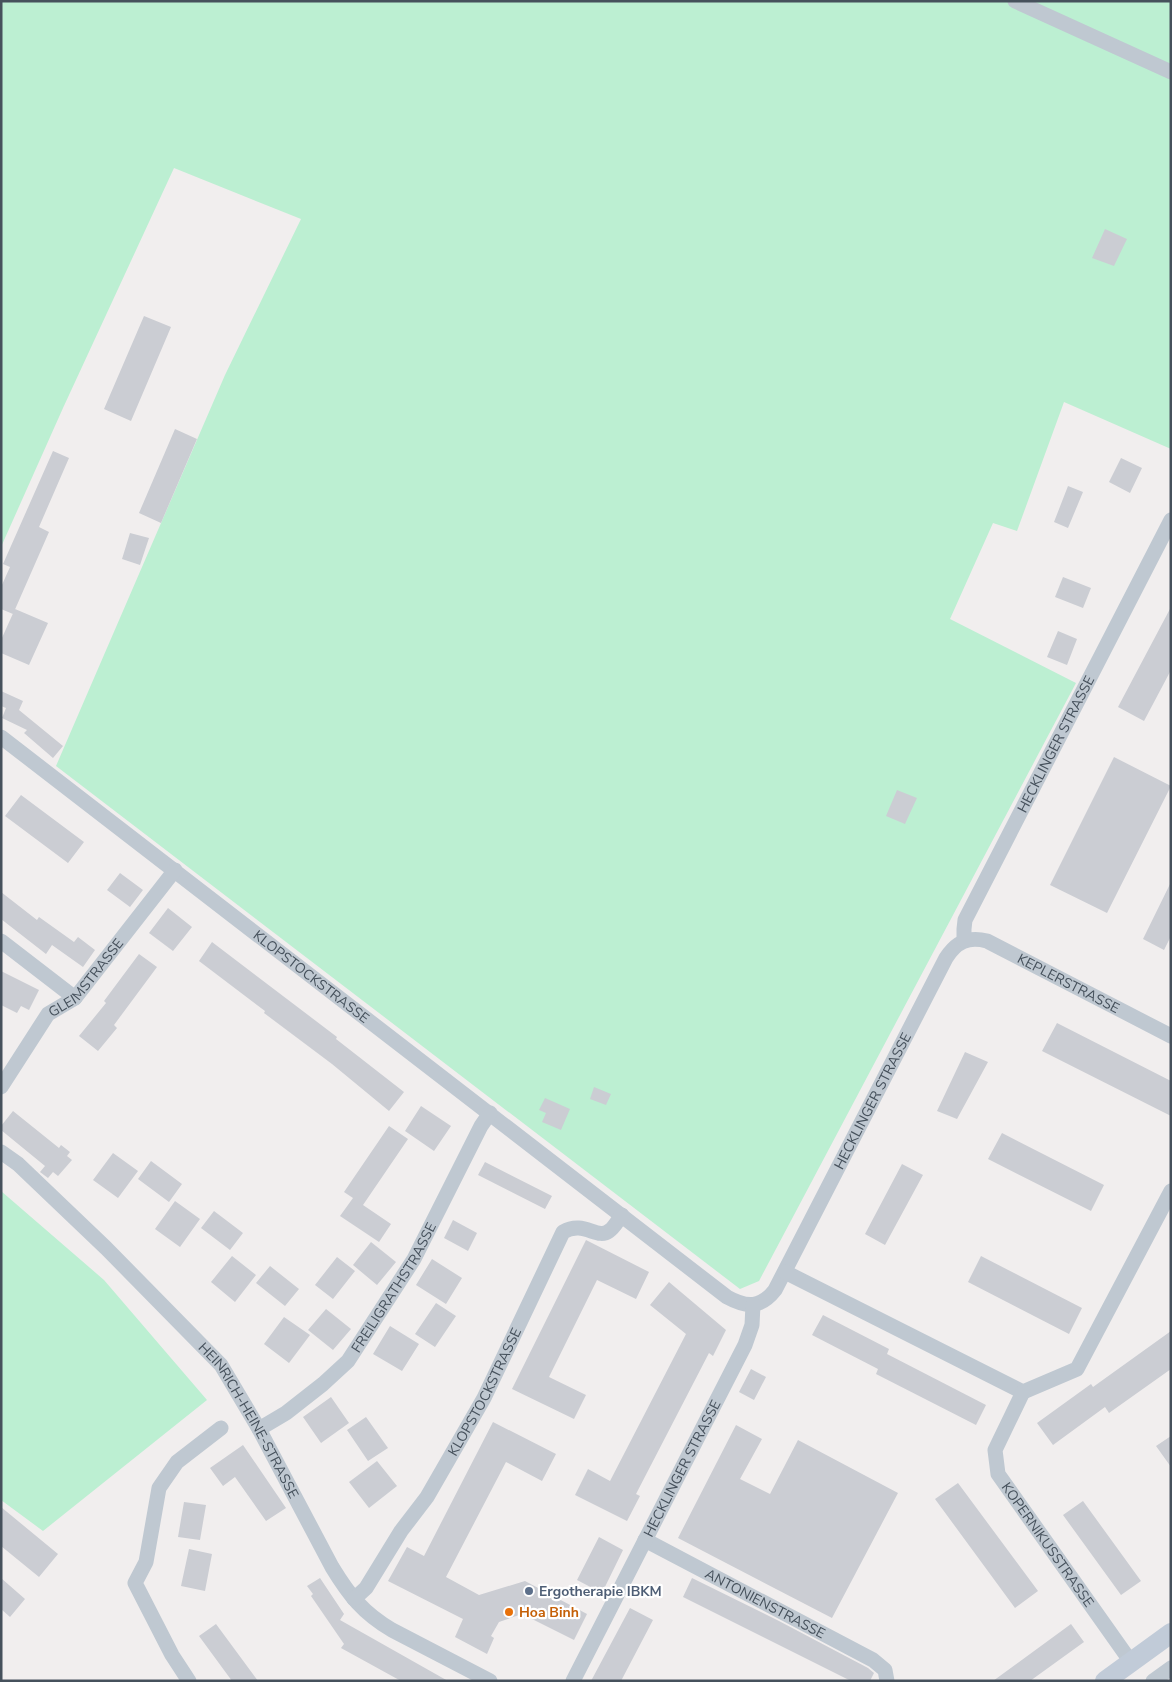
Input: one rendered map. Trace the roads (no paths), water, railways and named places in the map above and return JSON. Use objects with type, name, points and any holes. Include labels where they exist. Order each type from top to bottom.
[{"type":"main road","points":[[1105,1681],[1171,1633]]},
{"type":"street","points":[[1016,1],[1171,72]]},
{"type":"street","name":"HECKLINGER STRASSE","points":[[573,1681],[745,1345],[752,1325],[753,1305],[768,1298],[775,1290],[946,958],[951,950],[964,940],[965,920],[1171,520]]},
{"type":"street","name":"KLOPSTOCKSTRASSE","points":[[1,737],[728,1297],[737,1302],[753,1305]]},
{"type":"street","name":"GLEIMSTRASSE","points":[[1,1087],[48,1014],[76,998],[175,870]]},
{"type":"street","name":"KEPLERSTRASSE","points":[[964,940],[987,941],[1171,1036]]},
{"type":"street","points":[[1,941],[76,998]]},
{"type":"street","name":"FREILIGRATHSTRASSE","points":[[259,1429],[286,1413],[323,1384],[348,1361],[414,1259],[481,1126],[490,1113]]},
{"type":"street","name":"HEINRICH-HEINE-STRASSE","points":[[1,1152],[18,1164],[106,1248],[222,1365],[259,1429],[332,1567],[363,1610],[377,1621],[490,1681]]},
{"type":"street","points":[[785,1272],[1023,1392],[1077,1369],[1171,1191]]},
{"type":"street","name":"KLOPSTOCKSTRASSE","points":[[354,1599],[366,1588],[401,1531],[427,1497],[484,1398],[563,1232],[570,1228],[578,1227],[598,1233],[609,1232],[622,1215]]},
{"type":"street","name":"KOPERNIKUSSTRASSE","points":[[1023,1392],[996,1450],[998,1474],[1131,1662]]},
{"type":"street","points":[[189,1681],[172,1655],[135,1583],[146,1562],[159,1488],[177,1462],[221,1428]]},
{"type":"street","name":"ANTONIENSTRASSE","points":[[644,1540],[873,1660],[886,1675]]},
{"type":"street","points":[[1153,1681],[1171,1668]]},
{"type":"place","name":"Ergotherapie IBKM","points":[[529,1591]]},
{"type":"place","name":"Hoa Binh","points":[[509,1612]]}]
